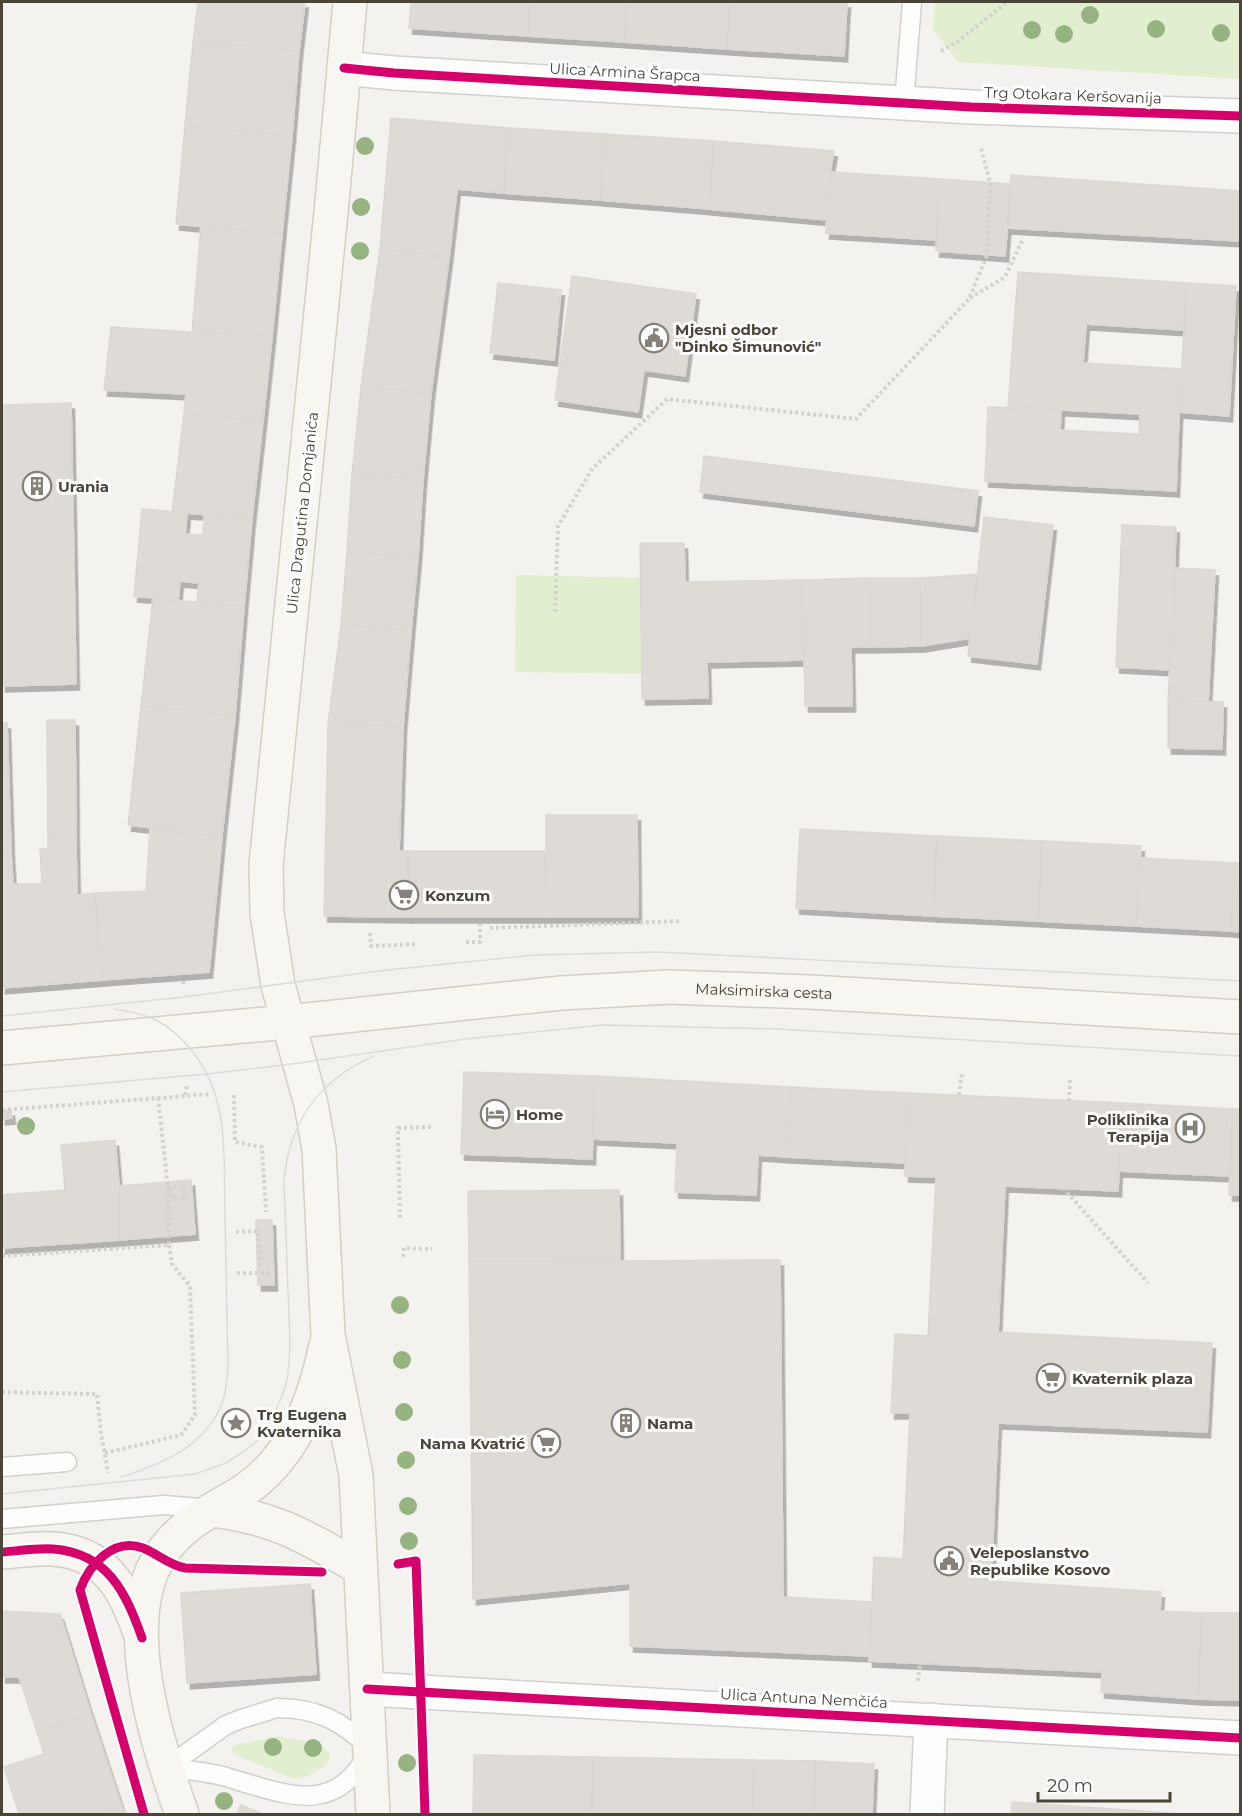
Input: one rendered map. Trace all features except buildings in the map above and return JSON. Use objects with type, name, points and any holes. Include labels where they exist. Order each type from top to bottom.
[{"type":"main road","name":"Ulica Dragutina Domjanića","points":[[288,1022],[278,985],[267,913],[266,865],[328,250],[350,2]]},
{"type":"main road","name":"Maksimirska cesta","points":[[288,1022],[561,993],[669,987],[810,992],[1240,1017]]},
{"type":"main road","points":[[2,1048],[288,1022],[318,1138],[328,1335],[356,1475],[373,1815]]},
{"type":"main road","points":[[182,1815],[152,1718],[142,1638],[142,1615],[146,1592],[159,1556],[179,1533],[242,1492],[278,1461],[304,1418],[313,1395],[328,1335]]},
{"type":"main road","points":[[213,1510],[239,1513],[286,1527],[360,1568]]},
{"type":"main road","points":[[2,1552],[51,1549],[77,1554],[95,1563],[112,1577],[124,1593],[142,1638]]},
{"type":"street","name":"Ulica Armina Šrapca","points":[[344,68],[394,73],[904,103]]},
{"type":"street","name":"Trg Otokara Keršovanija","points":[[904,103],[1240,116]]},
{"type":"street","name":"Ulica Antuna Nemčića","points":[[367,1689],[1240,1738]]},
{"type":"street","points":[[927,1815],[931,1720]]},
{"type":"lane","points":[[904,103],[912,2]]},
{"type":"lane","points":[[2,1467],[67,1462]]},
{"type":"lane","points":[[2,1519],[164,1504],[213,1510]]},
{"type":"lane","points":[[278,1708],[299,1708],[320,1714],[356,1734],[371,1749],[364,1766],[345,1792],[334,1800],[309,1805],[217,1774],[166,1768],[226,1725],[278,1708]]},
{"type":"path","points":[[907,64],[936,54],[957,42],[1007,2]]},
{"type":"path","points":[[969,299],[987,255],[990,182],[971,107]]},
{"type":"path","points":[[555,612],[558,526],[592,469],[667,399],[856,419],[969,299],[1005,277],[1022,241]]},
{"type":"path","points":[[490,928],[681,921]]},
{"type":"path","points":[[466,942],[480,942],[480,924]]},
{"type":"path","points":[[370,933],[371,946],[417,944]]},
{"type":"path","points":[[183,984],[184,978]]},
{"type":"path","points":[[959,1095],[962,1073]]},
{"type":"path","points":[[1069,1101],[1070,1078]]},
{"type":"path","points":[[185,1095],[187,1085]]},
{"type":"path","points":[[2,1110],[211,1094]]},
{"type":"path","points":[[234,1095],[235,1142],[262,1147],[266,1212]]},
{"type":"path","points":[[158,1097],[170,1189],[172,1198],[185,1198],[183,1185],[170,1189]]},
{"type":"path","points":[[400,1218],[398,1128],[433,1127]]},
{"type":"path","points":[[1063,1188],[1148,1283]]},
{"type":"path","points":[[105,1453],[181,1435],[195,1415],[190,1286],[172,1264],[169,1245],[170,1189]]},
{"type":"path","points":[[236,1232],[258,1231],[260,1265]]},
{"type":"path","points":[[2,1256],[169,1245]]},
{"type":"path","points":[[403,1257],[404,1248],[432,1249]]},
{"type":"path","points":[[237,1273],[270,1273]]},
{"type":"path","points":[[2,1392],[98,1394],[108,1473]]},
{"type":"path","points":[[918,1690],[920,1664]]},
{"type":"green space","points":[[935,2],[1240,2],[1240,79],[958,62],[933,29]]},
{"type":"green space","points":[[516,575],[640,578],[641,674],[515,672]]},
{"type":"green space","points":[[277,1736],[318,1744],[329,1752],[330,1759],[325,1766],[306,1777],[295,1779],[233,1754],[231,1749],[236,1745]]},
{"type":"tram line","points":[[2,1016],[184,997],[378,971],[534,955],[658,952],[1240,981]]},
{"type":"tram line","points":[[114,1009],[148,1017],[175,1033],[205,1069],[213,1089],[219,1109],[224,1151],[228,1368],[223,1401],[206,1430],[182,1451],[168,1459],[121,1477]]},
{"type":"tram line","points":[[2,1092],[207,1074],[466,1039],[603,1025],[777,1029],[1240,1056]]},
{"type":"tram line","points":[[2,1494],[195,1474],[226,1463],[260,1438],[268,1427],[282,1396],[289,1363],[284,1183],[292,1141],[310,1106],[322,1091],[337,1078],[374,1056]]},
{"type":"cycle path","points":[[344,68],[394,73],[971,107],[1240,116]]},
{"type":"cycle path","points":[[144,1814],[80,1590],[89,1571],[112,1550],[122,1546],[132,1546],[143,1548],[185,1568],[322,1572]]},
{"type":"cycle path","points":[[2,1552],[53,1549],[72,1552],[88,1558],[101,1567],[121,1591],[142,1638]]},
{"type":"cycle path","points":[[398,1564],[416,1561],[425,1814]]},
{"type":"cycle path","points":[[367,1689],[1240,1738]]},
{"type":"place","name":"Mjesni odbor \"Dinko Šimunović\"","points":[[654,338]]},
{"type":"place","name":"Urania","points":[[37,486]]},
{"type":"place","name":"Konzum","points":[[404,895]]},
{"type":"place","name":"Home","points":[[495,1114]]},
{"type":"place","name":"Poliklinika Terapija","points":[[1190,1128]]},
{"type":"place","name":"Kvaternik plaza","points":[[1051,1378]]},
{"type":"place","name":"Trg Eugena Kvaternika","points":[[236,1423]]},
{"type":"place","name":"Nama","points":[[626,1423]]},
{"type":"place","name":"Nama Kvatrić","points":[[546,1443]]},
{"type":"place","name":"Veleposlanstvo Republike Kosovo","points":[[949,1561]]}]
